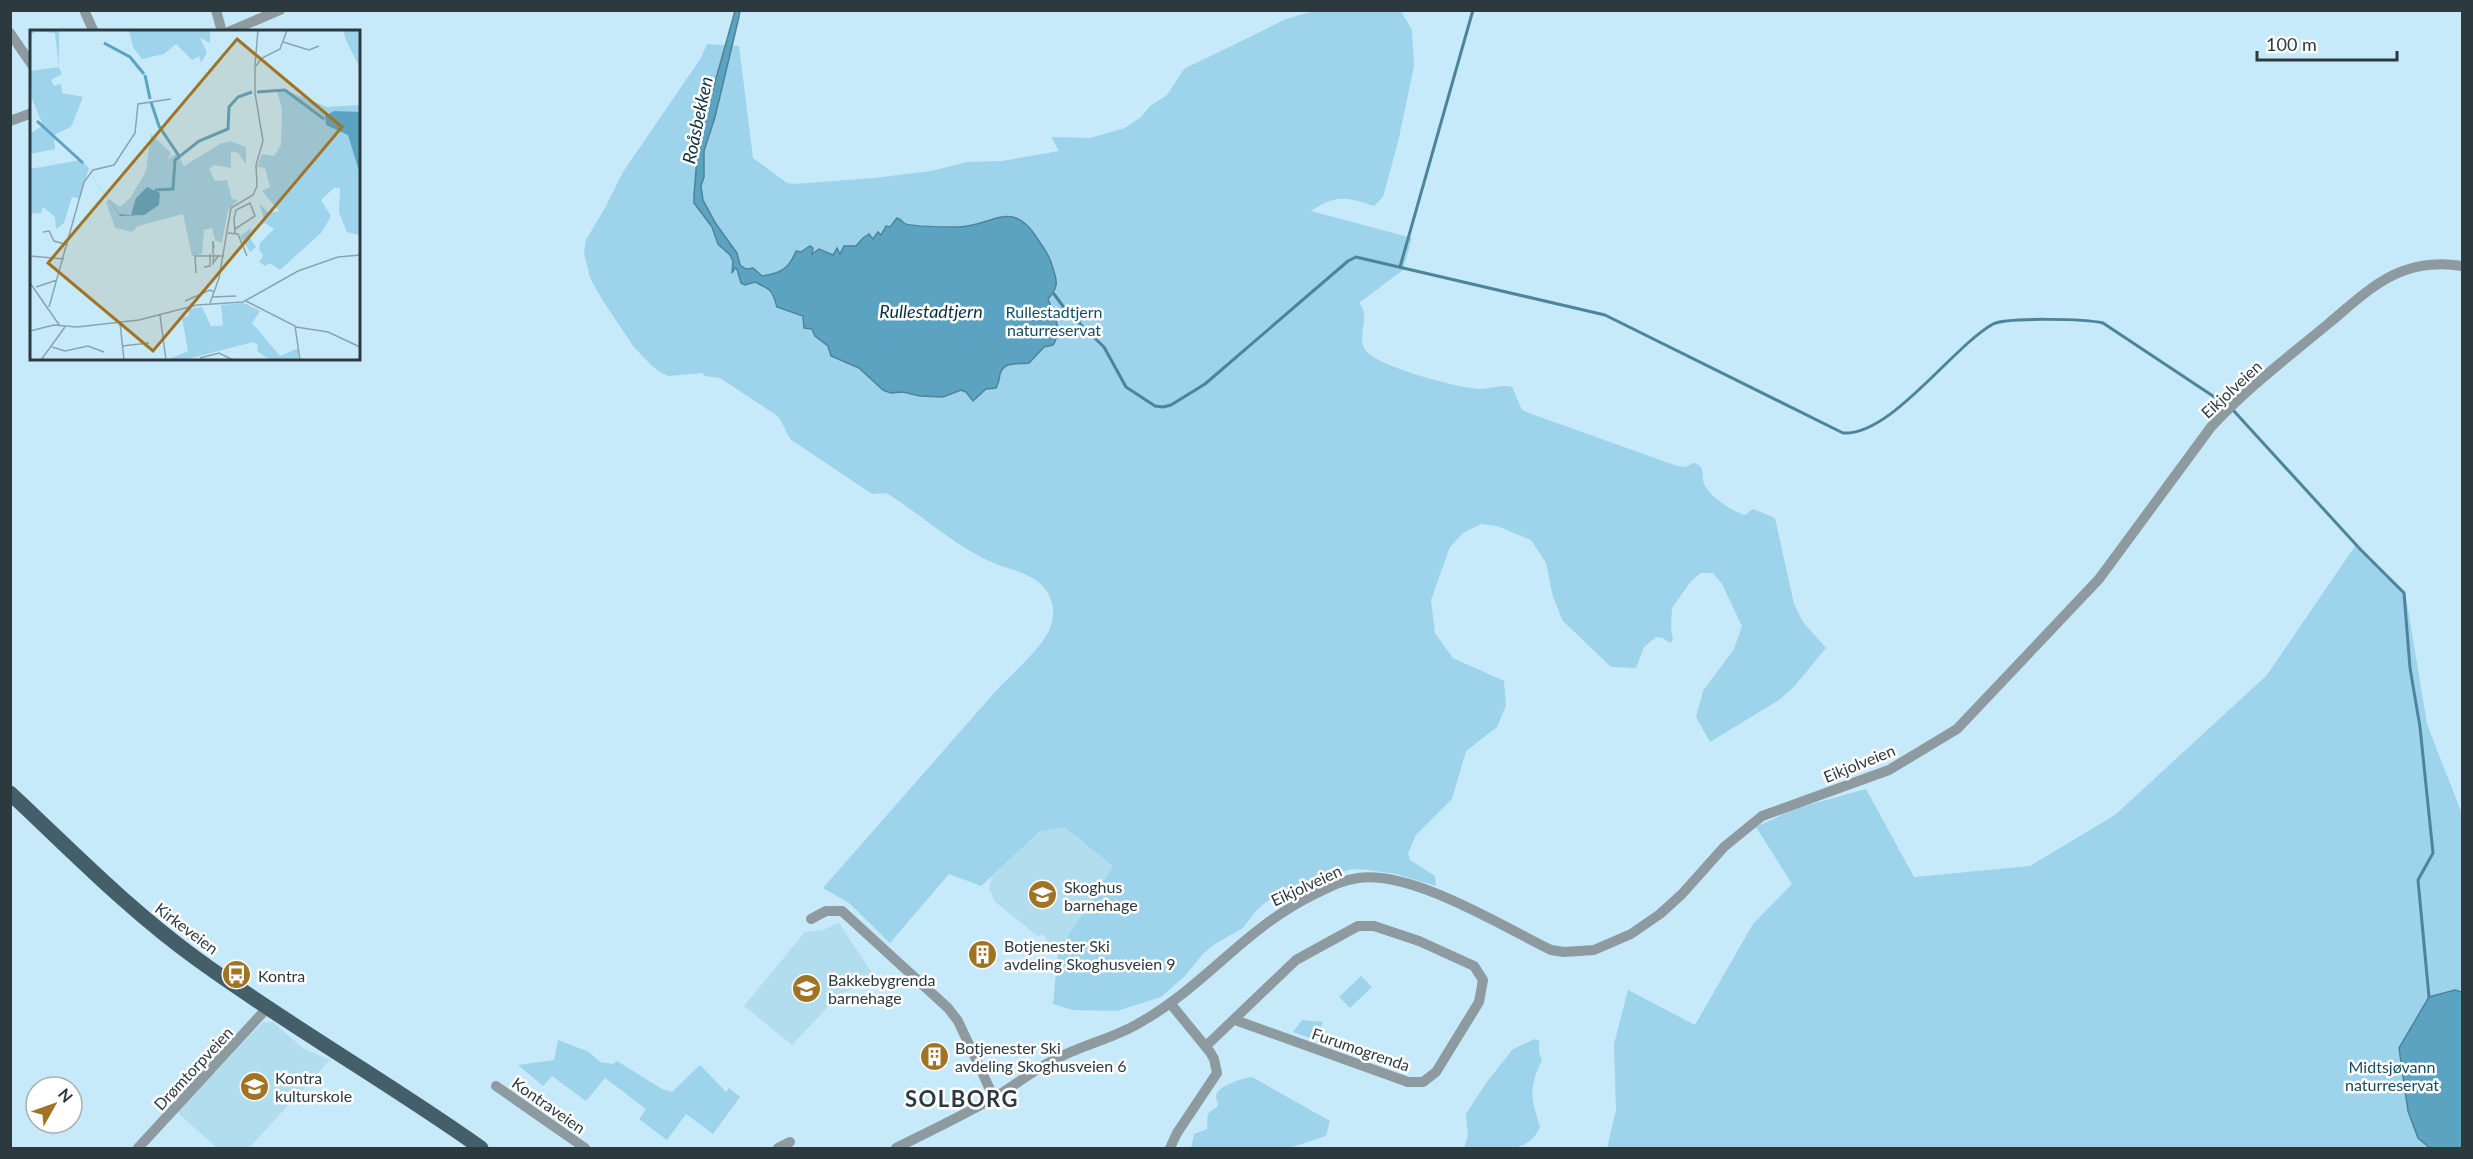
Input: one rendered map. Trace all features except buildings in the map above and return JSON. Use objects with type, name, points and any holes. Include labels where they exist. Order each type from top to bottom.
[{"type":"main road","name":"Kirkeveien","points":[[10,793],[154,926],[197,960],[481,1149]]},
{"type":"street","points":[[84,10],[93,30]]},
{"type":"street","points":[[216,10],[221,30]]},
{"type":"street","points":[[233,30],[280,10]]},
{"type":"street","points":[[10,33],[30,62]]},
{"type":"street","points":[[10,121],[30,114]]},
{"type":"street","name":"Eikjolveien","points":[[896,1149],[994,1098],[1050,1062],[1115,1036],[1170,1004],[1271,918],[1335,884],[1359,878],[1398,881],[1445,898],[1551,950],[1564,952],[1594,950],[1631,934],[1660,914],[1682,894],[1724,847],[1762,816],[1889,770],[1957,729],[2099,579],[2211,427],[2240,398],[2352,304],[2387,279],[2404,270],[2422,266],[2444,264],[2463,266]]},
{"type":"street","points":[[811,919],[826,910],[842,911],[948,1008],[958,1021],[994,1098]]},
{"type":"street","name":"Furumogrenda","points":[[1206,1046],[1296,960],[1363,925],[1419,941],[1460,959],[1474,966],[1483,980],[1479,1002],[1436,1072],[1423,1082],[1407,1082],[1234,1020]]},
{"type":"street","points":[[1170,1004],[1206,1046],[1217,1067],[1216,1077],[1177,1133],[1170,1149]]},
{"type":"street","name":"Drømtorpveien","points":[[138,1149],[268,1007]]},
{"type":"street","name":"Kontraveien","points":[[496,1086],[585,1149]]},
{"type":"street","points":[[778,1149],[790,1142]]},
{"type":"shaded area","name":"Skoghus barnehage","points":[[1064,827],[1113,866],[1058,952],[1045,943],[1047,938],[1041,934],[1039,937],[995,902],[989,888],[992,876],[1039,832]]},
{"type":"shaded area","name":"Bakkebygrenda barnehage","points":[[839,923],[873,974],[871,981],[840,994],[792,1045],[744,1006],[805,932],[823,930]]},
{"type":"shaded area","name":"Kontra kulturskole","points":[[263,1022],[273,1022],[304,1049],[330,1060],[249,1148],[217,1148],[177,1112]]},
{"type":"green space","name":"Rullestadtjern naturreservat","points":[[1313,11],[1401,11],[1412,30],[1414,66],[1398,142],[1383,197],[1374,206],[1342,199],[1328,202],[1311,211],[1412,238],[1403,270],[1359,303],[1364,314],[1362,339],[1366,351],[1386,364],[1438,381],[1480,389],[1512,387],[1522,410],[1529,413],[1677,466],[1697,464],[1702,469],[1705,486],[1712,495],[1731,509],[1745,515],[1753,509],[1775,518],[1794,604],[1803,622],[1826,648],[1793,688],[1779,700],[1710,742],[1696,717],[1703,691],[1734,649],[1742,626],[1722,584],[1713,573],[1701,573],[1691,581],[1672,608],[1673,640],[1670,643],[1663,638],[1656,637],[1644,647],[1636,668],[1611,667],[1563,621],[1553,597],[1546,563],[1531,540],[1497,526],[1481,524],[1463,533],[1450,547],[1431,600],[1435,633],[1453,658],[1504,681],[1506,706],[1497,727],[1466,751],[1452,799],[1416,835],[1408,853],[1410,860],[1435,876],[1436,886],[1396,874],[1368,870],[1353,869],[1317,878],[1266,902],[1243,928],[1215,944],[1203,954],[1185,976],[1161,997],[1117,1011],[1073,1010],[1053,1004],[1058,952],[1113,866],[1064,827],[1039,832],[981,886],[949,874],[890,943],[849,903],[823,888],[994,693],[1040,644],[1053,619],[1053,606],[1048,593],[1043,586],[1029,576],[989,561],[964,547],[886,493],[872,494],[790,439],[779,417],[720,378],[705,376],[702,373],[669,376],[661,373],[634,347],[590,278],[584,253],[586,240],[623,172],[701,58],[707,44],[739,46],[753,158],[787,183],[793,184],[931,171],[967,162],[1002,161],[1059,151],[1051,137],[1090,138],[1125,128],[1141,117],[1150,106],[1167,95],[1184,69],[1284,20]]},
{"type":"green space","name":"Midtsjøvann naturreservat","points":[[2355,546],[2405,591],[2427,724],[2462,814],[2462,1148],[1607,1148],[1616,1110],[1614,1044],[1628,990],[1695,1025],[1753,924],[1792,884],[1756,827],[1794,809],[1866,789],[1914,877],[2030,866],[2115,815],[2267,675]]},
{"type":"green space","points":[[1361,976],[1372,987],[1350,1008],[1339,997]]},
{"type":"green space","points":[[1302,1020],[1323,1022],[1316,1040],[1293,1032]]},
{"type":"green space","points":[[1535,1039],[1539,1041],[1539,1053],[1542,1059],[1532,1093],[1540,1127],[1534,1137],[1527,1143],[1508,1149],[1464,1148],[1468,1136],[1466,1114],[1486,1083],[1513,1049]]},
{"type":"green space","points":[[558,1040],[589,1052],[600,1062],[613,1064],[617,1061],[662,1089],[672,1092],[700,1065],[726,1092],[729,1088],[740,1097],[713,1134],[686,1114],[667,1140],[639,1119],[646,1109],[605,1078],[586,1101],[552,1076],[543,1086],[518,1065],[554,1060]]},
{"type":"green space","points":[[1252,1077],[1330,1121],[1326,1136],[1289,1148],[1191,1148],[1194,1134],[1207,1129],[1208,1114],[1218,1106],[1217,1092],[1231,1083]]},
{"type":"water","name":"Rullestadtjern","points":[[735,11],[740,11],[715,117],[704,151],[704,177],[701,186],[703,200],[716,224],[737,253],[740,265],[746,269],[753,268],[762,276],[784,269],[796,251],[801,252],[810,246],[813,248],[812,254],[819,249],[833,255],[837,248],[840,254],[844,246],[856,246],[869,234],[873,239],[878,232],[881,235],[886,226],[890,227],[897,218],[904,223],[914,225],[959,227],[971,226],[1001,217],[1019,219],[1028,226],[1045,250],[1056,277],[1055,290],[1048,299],[1057,328],[1053,345],[1044,347],[1029,363],[1012,364],[1005,367],[1000,374],[996,388],[986,389],[973,401],[966,392],[961,390],[943,397],[920,396],[903,392],[891,393],[883,390],[859,368],[831,356],[828,346],[815,336],[812,329],[804,328],[803,316],[777,307],[768,289],[755,282],[745,285],[741,283],[737,269],[735,268],[732,273],[733,261],[730,255],[718,244],[712,227],[694,203],[697,158],[704,121]]},
{"type":"water","points":[[2455,990],[2462,992],[2462,1148],[2430,1148],[2418,1138],[2408,1111],[2399,1048],[2429,997]]},
{"type":"waterway","points":[[1400,267],[1473,10]]},
{"type":"waterway","points":[[1054,294],[1065,309],[1075,312],[1080,324],[1104,347],[1126,387],[1155,406],[1163,407],[1171,405],[1205,384],[1348,261],[1356,257],[1605,315],[1843,433],[1862,430],[1881,420],[1901,406],[1977,335],[1993,324],[2013,320],[2103,323],[2228,406]]},
{"type":"waterway","points":[[2233,410],[2360,549],[2404,593],[2410,668],[2420,727],[2433,853],[2418,880],[2429,997]]},
{"type":"place","name":"Skoghus barnehage","points":[[1043,895]]},
{"type":"place","name":"Botjenester Ski avdeling Skoghusveien 9","points":[[983,954]]},
{"type":"place","name":"Kontra","points":[[237,975]]},
{"type":"place","name":"Bakkebygrenda barnehage","points":[[807,988]]},
{"type":"place","name":"Botjenester Ski avdeling Skoghusveien 6","points":[[934,1056]]},
{"type":"place","name":"Kontra kulturskole","points":[[254,1086]]},
{"type":"district","name":"SOLBORG","points":[[962,1098]]},
{"type":"water label","name":"Roåsbekken","points":[[697,120]]}]
